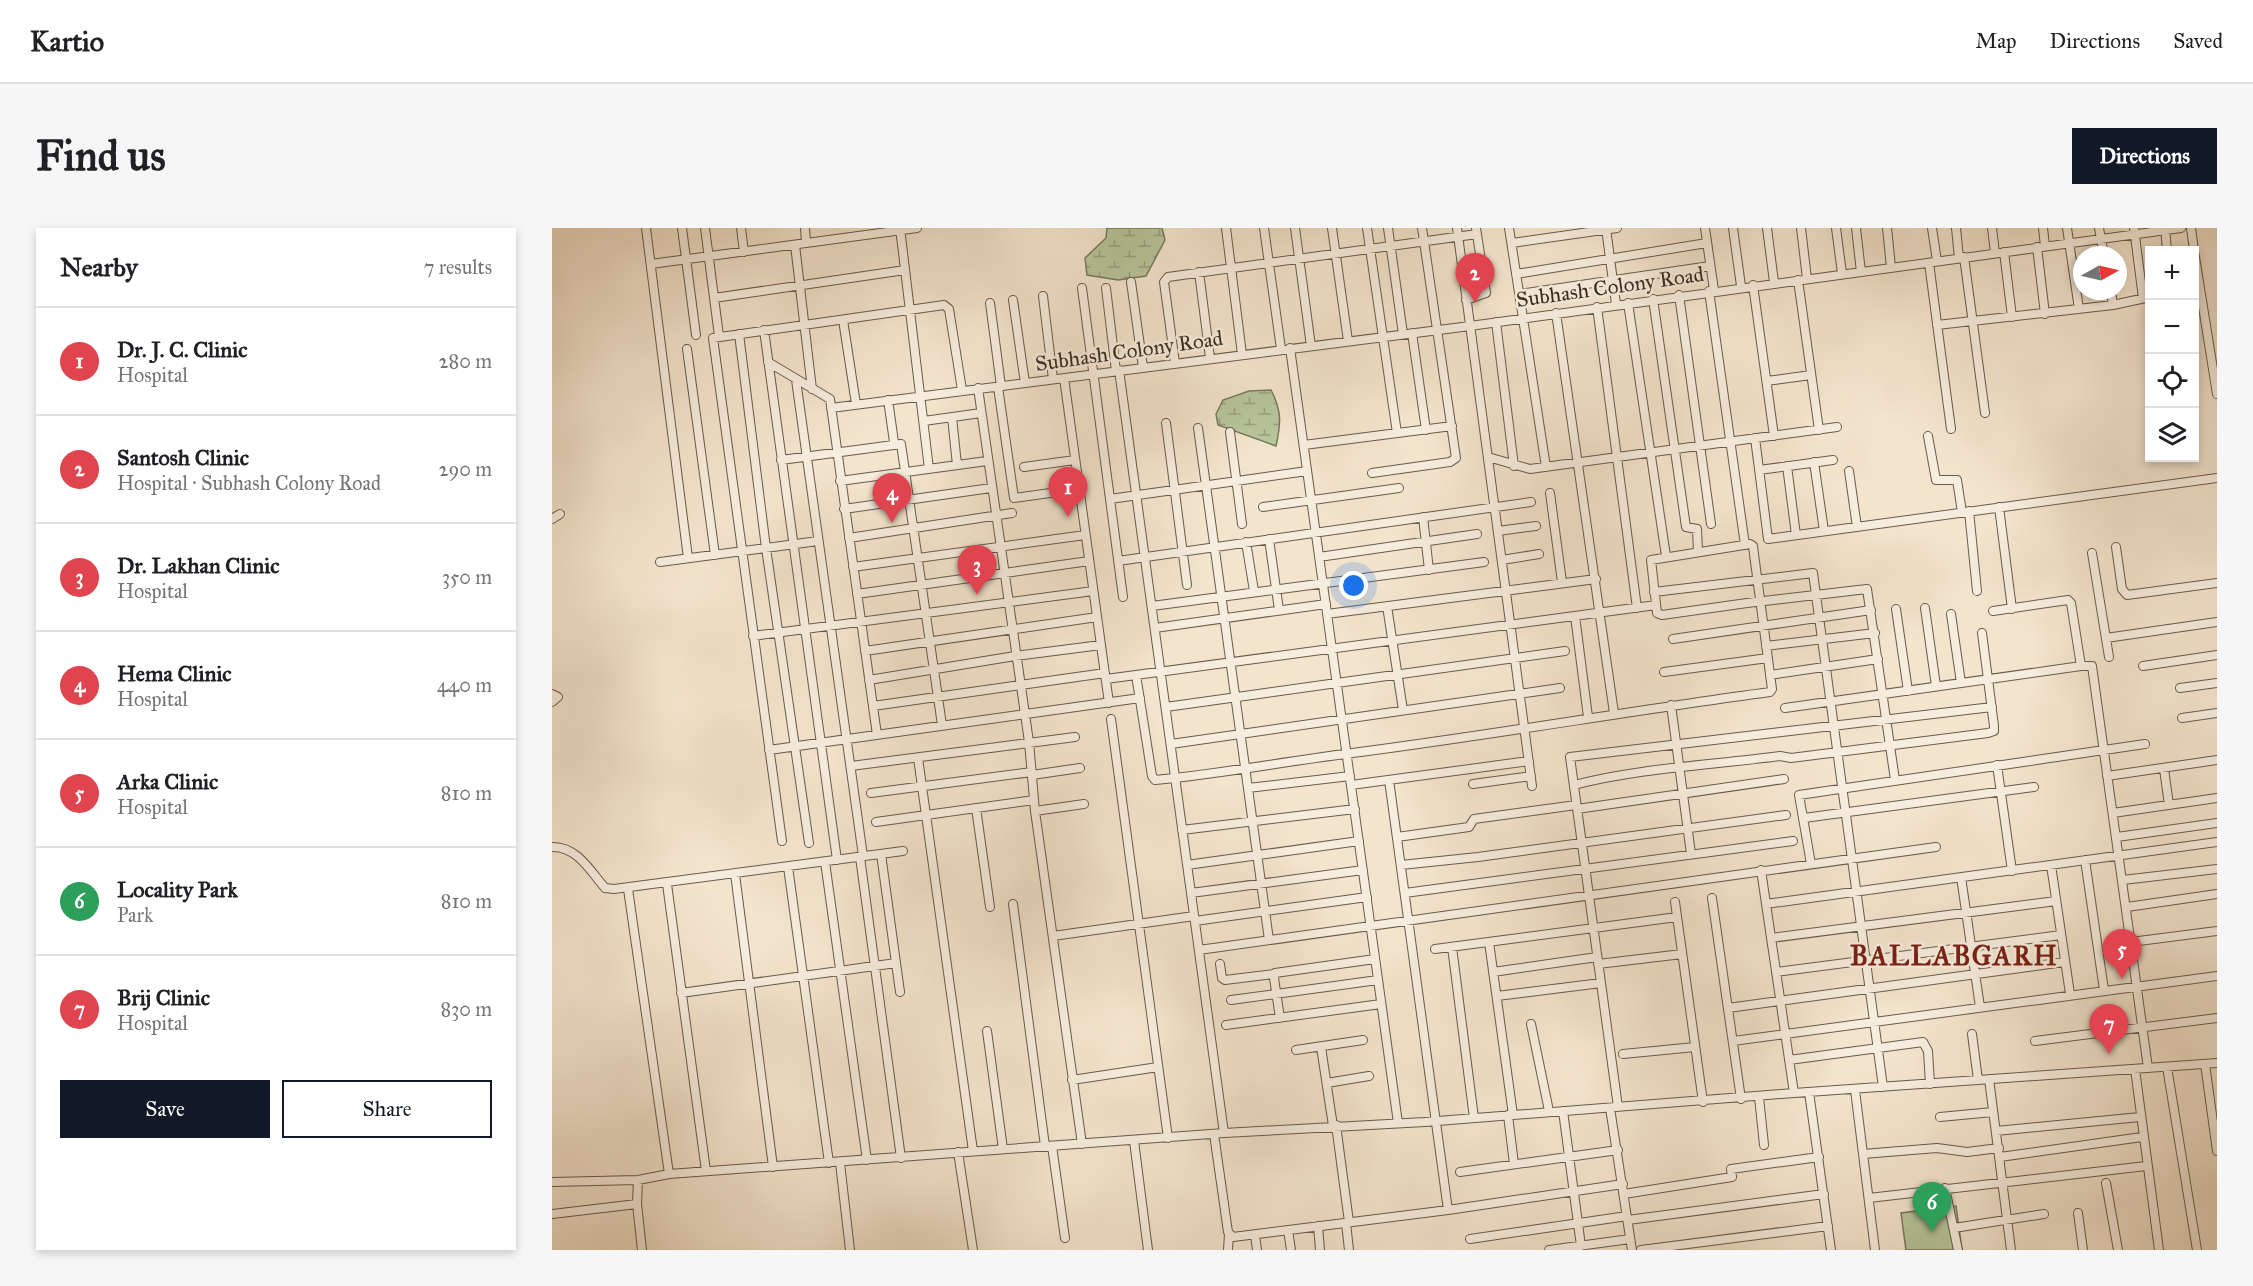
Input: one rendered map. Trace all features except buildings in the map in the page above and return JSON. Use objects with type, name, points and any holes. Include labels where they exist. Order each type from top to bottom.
[{"type":"street","points":[[646,228],[688,558]]},
{"type":"street","points":[[682,228],[696,335]]},
{"type":"street","points":[[705,228],[719,336]]},
{"type":"street","points":[[741,228],[744,252]]},
{"type":"street","points":[[805,228],[806,243]]},
{"type":"street","points":[[651,264],[917,228]]},
{"type":"street","points":[[1226,228],[1242,354]]},
{"type":"street","points":[[1264,228],[1281,349]]},
{"type":"street","points":[[1295,228],[1311,345]]},
{"type":"street","points":[[1332,228],[1348,341]]},
{"type":"street","points":[[1368,228],[1397,433]]},
{"type":"street","points":[[1388,228],[1403,334]]},
{"type":"street","points":[[1372,473],[1454,461],[1456,454],[1422,228]]},
{"type":"street","points":[[1457,228],[1532,786]]},
{"type":"street","points":[[1509,228],[1546,467]]},
{"type":"street","points":[[1512,243],[1617,228]]},
{"type":"street","points":[[1705,228],[1745,545]]},
{"type":"street","points":[[1733,228],[1741,286]]},
{"type":"street","points":[[1767,228],[1774,282]]},
{"type":"street","points":[[1801,228],[1807,279]]},
{"type":"street","points":[[1836,228],[1842,273]]},
{"type":"street","points":[[1856,228],[1861,272]]},
{"type":"street","points":[[1887,228],[1891,267]]},
{"type":"street","points":[[1932,228],[1937,325],[1951,429]]},
{"type":"street","points":[[1956,228],[1972,321],[1984,413]]},
{"type":"street","points":[[1992,228],[2012,317]]},
{"type":"street","points":[[2043,228],[2041,247],[2045,314]]},
{"type":"street","points":[[2067,228],[2079,309]]},
{"type":"street","points":[[2099,228],[2102,246]]},
{"type":"street","name":"Subhash Colony Road","points":[[831,408],[1470,326],[1741,286],[2041,247],[2134,231],[2181,228]]},
{"type":"street","points":[[2191,228],[2193,246]]},
{"type":"street","points":[[900,229],[929,469]]},
{"type":"street","points":[[1606,229],[1616,304]]},
{"type":"street","points":[[2165,229],[2167,246]]},
{"type":"street","points":[[1175,363],[1165,279],[1199,272],[1458,237],[1477,231],[1486,294],[1466,300]]},
{"type":"street","points":[[2134,231],[2145,292]]},
{"type":"street","points":[[1516,274],[1707,243]]},
{"type":"street","points":[[795,245],[812,389]]},
{"type":"street","points":[[1519,294],[1710,266]]},
{"type":"street","points":[[714,298],[905,270]]},
{"type":"street","points":[[1199,272],[1210,358]]},
{"type":"street","points":[[1798,280],[1819,430]]},
{"type":"street","points":[[1131,282],[1143,367]]},
{"type":"street","points":[[1753,285],[1774,436]]},
{"type":"street","points":[[1082,288],[1123,597]]},
{"type":"street","points":[[1106,288],[1224,1133]]},
{"type":"street","points":[[1679,295],[1711,524]]},
{"type":"street","points":[[2199,295],[2217,394]]},
{"type":"street","points":[[1042,296],[1053,379]]},
{"type":"street","points":[[1937,325],[2045,314],[2145,297]]},
{"type":"street","points":[[1653,299],[1686,527],[1697,529],[1698,552]]},
{"type":"street","points":[[1013,300],[1025,383]]},
{"type":"street","points":[[2112,300],[2113,304]]},
{"type":"street","points":[[990,303],[1014,498],[1079,489]]},
{"type":"street","points":[[1628,303],[1666,556]]},
{"type":"street","points":[[782,841],[713,338],[945,305],[948,307],[962,390]]},
{"type":"street","points":[[1597,307],[1637,608]]},
{"type":"street","points":[[1556,313],[1580,463],[1614,713]]},
{"type":"street","points":[[843,320],[856,404]]},
{"type":"street","points":[[1496,322],[1514,466]]},
{"type":"street","points":[[764,330],[837,860]]},
{"type":"street","points":[[1412,333],[1426,430]]},
{"type":"street","points":[[739,334],[766,548],[809,843]]},
{"type":"street","points":[[1290,348],[1398,1123]]},
{"type":"street","points":[[687,349],[715,555]]},
{"type":"street","points":[[768,362],[828,397],[877,735]]},
{"type":"street","points":[[1767,381],[1811,375]]},
{"type":"street","points":[[1064,378],[1109,703]]},
{"type":"street","points":[[796,380],[832,625],[901,1158]]},
{"type":"street","points":[[978,388],[1029,742],[1035,811],[1082,1144]]},
{"type":"street","points":[[888,400],[894,442]]},
{"type":"street","points":[[924,421],[981,413]]},
{"type":"street","points":[[951,417],[957,465]]},
{"type":"street","points":[[1166,423],[1187,585]]},
{"type":"street","points":[[1304,445],[1452,426]]},
{"type":"street","points":[[1198,428],[1269,940]]},
{"type":"street","points":[[1488,457],[1530,469],[1836,428]]},
{"type":"street","points":[[1230,432],[1242,524]]},
{"type":"street","points":[[1928,436],[1936,480],[1957,480],[1965,512],[1977,591]]},
{"type":"street","points":[[1755,438],[1768,539],[2217,478]]},
{"type":"street","points":[[781,460],[894,442],[901,444],[942,725]]},
{"type":"street","points":[[1024,467],[1075,460]]},
{"type":"street","points":[[1759,470],[1833,460]]},
{"type":"street","points":[[840,481],[987,461]]},
{"type":"street","points":[[1815,462],[1824,531]]},
{"type":"street","points":[[1787,466],[1796,535]]},
{"type":"street","points":[[1110,499],[1307,471]]},
{"type":"street","points":[[1849,471],[1857,527]]},
{"type":"street","points":[[844,509],[991,488]]},
{"type":"street","points":[[1263,507],[1399,488]]},
{"type":"street","points":[[1550,494],[1562,582]]},
{"type":"street","points":[[1118,561],[1531,502]]},
{"type":"street","points":[[1999,507],[2012,609]]},
{"type":"street","points":[[849,538],[1012,513]]},
{"type":"street","points":[[552,519],[560,514]]},
{"type":"street","points":[[1423,517],[1430,570]]},
{"type":"street","points":[[1498,531],[1536,526]]},
{"type":"street","points":[[1319,557],[1477,534]]},
{"type":"street","points":[[853,567],[1085,535]]},
{"type":"street","points":[[1269,539],[1279,610]]},
{"type":"street","points":[[660,562],[818,541]]},
{"type":"street","points":[[1246,542],[1254,591]]},
{"type":"street","points":[[1136,675],[1152,778],[1175,778],[1525,730],[1588,717],[1772,692],[1768,658],[1763,626],[1760,602],[1757,579],[1753,546],[1745,545],[1651,560],[1659,615],[1760,602],[1815,594],[1865,588],[1869,590],[1895,780]]},
{"type":"street","points":[[2116,547],[2122,590],[2127,595],[2217,583]]},
{"type":"street","points":[[2092,553],[2109,657]]},
{"type":"street","points":[[1502,560],[1539,554]]},
{"type":"street","points":[[856,594],[1089,561]]},
{"type":"street","points":[[1152,606],[1221,595],[1484,562]]},
{"type":"street","points":[[1654,592],[1811,572],[1814,575],[1883,1087]]},
{"type":"street","points":[[1327,614],[1596,579]]},
{"type":"street","points":[[753,636],[1093,591]]},
{"type":"street","points":[[1993,611],[2068,600],[2072,603],[2081,666]]},
{"type":"street","points":[[1155,628],[1326,604]]},
{"type":"street","points":[[873,706],[1019,685],[1136,675],[1656,605]]},
{"type":"street","points":[[1387,606],[1403,711]]},
{"type":"street","points":[[1925,608],[1936,686]]},
{"type":"street","points":[[1896,609],[1908,691]]},
{"type":"street","points":[[1673,639],[1871,610]]},
{"type":"street","points":[[1951,615],[1960,683]]},
{"type":"street","points":[[1575,616],[1588,717]]},
{"type":"street","points":[[865,651],[1097,617]]},
{"type":"street","points":[[2106,638],[2217,622]]},
{"type":"street","points":[[1766,646],[1875,633]]},
{"type":"street","points":[[1574,785],[1593,780],[1678,769],[1988,733],[1994,729],[1982,633]]},
{"type":"street","points":[[869,680],[1015,656],[1101,645]]},
{"type":"street","points":[[1166,707],[1565,651]]},
{"type":"street","points":[[2143,666],[2217,655]]},
{"type":"street","points":[[1664,672],[1768,658]]},
{"type":"street","points":[[1770,675],[1878,659]]},
{"type":"street","points":[[1785,708],[2081,666],[2090,666],[2094,669],[2103,750],[2120,855],[2148,1068]]},
{"type":"street","points":[[2180,688],[2217,683]]},
{"type":"street","points":[[1171,744],[1560,688]]},
{"type":"street","points":[[552,694],[558,698],[552,702]]},
{"type":"street","points":[[769,750],[1140,698]]},
{"type":"street","points":[[1671,705],[1691,854]]},
{"type":"street","points":[[1632,1250],[1618,1150],[1601,983],[1570,757],[1992,707]]},
{"type":"street","points":[[2182,718],[2217,713]]},
{"type":"street","points":[[1111,719],[1168,1138]]},
{"type":"street","points":[[851,766],[1075,737]]},
{"type":"street","points":[[1811,864],[1799,795],[2145,744]]},
{"type":"street","points":[[918,758],[973,1151]]},
{"type":"street","points":[[2107,776],[2217,760]]},
{"type":"street","points":[[1351,785],[1529,761]]},
{"type":"street","points":[[1997,765],[2012,870]]},
{"type":"street","points":[[871,793],[1080,768]]},
{"type":"street","points":[[2164,769],[2169,805]]},
{"type":"street","points":[[1248,788],[1350,776]]},
{"type":"street","points":[[1473,784],[1531,776]]},
{"type":"street","points":[[1389,780],[1448,1210]]},
{"type":"street","points":[[1397,837],[1468,827],[1474,819],[1784,780]]},
{"type":"street","points":[[1804,818],[2034,787]]},
{"type":"street","points":[[2113,813],[2217,798]]},
{"type":"street","points":[[876,822],[1034,800]]},
{"type":"street","points":[[1035,811],[1084,804]]},
{"type":"street","points":[[976,808],[990,907]]},
{"type":"street","points":[[1182,830],[1354,809]]},
{"type":"street","points":[[1401,865],[1582,844],[1786,815]]},
{"type":"street","points":[[2117,837],[2217,823]]},
{"type":"street","points":[[1187,865],[1359,841]]},
{"type":"street","points":[[1405,893],[1793,841]]},
{"type":"street","points":[[1766,904],[2217,842]]},
{"type":"street","points":[[552,847],[567,850],[587,864],[605,888],[628,889],[903,850]]},
{"type":"street","points":[[1199,950],[1936,847]]},
{"type":"street","points":[[881,854],[900,992]]},
{"type":"street","points":[[2085,860],[2104,990]]},
{"type":"street","points":[[825,861],[867,1160]]},
{"type":"street","points":[[2051,866],[2070,994]]},
{"type":"street","points":[[788,867],[829,1163]]},
{"type":"street","points":[[2123,880],[2217,869]]},
{"type":"street","points":[[1191,892],[1363,870]]},
{"type":"street","points":[[1761,870],[1794,1093]]},
{"type":"street","points":[[735,874],[773,1167]]},
{"type":"street","points":[[1961,877],[1980,1007]]},
{"type":"street","points":[[667,884],[706,1171]]},
{"type":"street","points":[[628,889],[669,1174]]},
{"type":"street","points":[[2127,907],[2217,894]]},
{"type":"street","points":[[1053,936],[1367,897]]},
{"type":"street","points":[[1712,898],[1741,1099]]},
{"type":"street","points":[[1771,938],[2056,900]]},
{"type":"street","points":[[1675,902],[1703,1102]]},
{"type":"street","points":[[1013,904],[1048,1146],[1065,1238]]},
{"type":"street","points":[[1435,949],[1677,917]]},
{"type":"street","points":[[2131,942],[2217,931]]},
{"type":"street","points":[[1776,972],[2061,935]]},
{"type":"street","points":[[1489,942],[1511,1115],[1514,1164]]},
{"type":"street","points":[[1452,947],[1474,1118]]},
{"type":"street","points":[[1493,972],[1598,960],[1682,954]]},
{"type":"street","points":[[1220,964],[1222,978],[1225,981],[1375,959]]},
{"type":"street","points":[[1728,1008],[2064,962]]},
{"type":"street","points":[[681,993],[896,963]]},
{"type":"street","points":[[1274,974],[1280,1018]]},
{"type":"street","points":[[1733,1041],[2217,976]]},
{"type":"street","points":[[1232,1000],[1378,980]]},
{"type":"street","points":[[1497,996],[1601,983]]},
{"type":"street","points":[[1226,1025],[1381,1004]]},
{"type":"street","points":[[2035,1041],[2217,1018]]},
{"type":"street","points":[[1532,1024],[1549,1112]]},
{"type":"street","points":[[987,1031],[1003,1149]]},
{"type":"street","points":[[1972,1034],[1978,1080]]},
{"type":"street","points":[[1296,1050],[1363,1040]]},
{"type":"street","points":[[1789,1060],[1923,1042],[1928,1051],[1930,1084]]},
{"type":"street","points":[[1321,1047],[1335,1125],[1350,1250]]},
{"type":"street","points":[[1623,1054],[1695,1047]]},
{"type":"street","points":[[552,1182],[638,1180],[669,1174],[958,1152],[1335,1125],[1436,1121],[2217,1063]]},
{"type":"street","points":[[2205,1064],[2217,1151]]},
{"type":"street","points":[[1072,1080],[1158,1067]]},
{"type":"street","points":[[2167,1067],[2197,1250]]},
{"type":"street","points":[[2135,1069],[2142,1137],[2159,1250]]},
{"type":"street","points":[[1327,1083],[1369,1076]]},
{"type":"street","points":[[1989,1079],[2011,1250]]},
{"type":"street","points":[[1855,1090],[1875,1250]]},
{"type":"street","points":[[1809,1092],[1831,1250]]},
{"type":"street","points":[[1759,1097],[1764,1145]]},
{"type":"street","points":[[1563,1111],[1581,1246]]},
{"type":"street","points":[[1940,1117],[1993,1112]]},
{"type":"street","points":[[1996,1131],[2140,1116]]},
{"type":"street","points":[[1214,1134],[1229,1234],[1228,1250]]},
{"type":"street","points":[[2000,1157],[2142,1137]]},
{"type":"street","points":[[1134,1141],[1148,1250]]},
{"type":"street","points":[[1863,1154],[1937,1148],[1967,1152],[1999,1148]]},
{"type":"street","points":[[1460,1172],[1618,1150]]},
{"type":"street","points":[[958,1152],[974,1250]]},
{"type":"street","points":[[1624,1194],[1732,1177],[1731,1169],[1819,1157]]},
{"type":"street","points":[[840,1162],[850,1250]]},
{"type":"street","points":[[1869,1198],[2146,1166]]},
{"type":"street","points":[[638,1180],[637,1204],[642,1250]]},
{"type":"street","points":[[2106,1183],[2118,1250]]},
{"type":"street","points":[[1229,1234],[1255,1235],[1623,1184]]},
{"type":"street","points":[[1945,1188],[1958,1250]]},
{"type":"street","points":[[1470,1239],[1578,1223],[1824,1194]]},
{"type":"street","points":[[552,1214],[637,1204]]},
{"type":"street","points":[[2078,1213],[2083,1250]]},
{"type":"street","points":[[1954,1228],[2044,1214]]},
{"type":"street","points":[[1318,1226],[1320,1250]]},
{"type":"street","points":[[1641,1250],[1828,1226]]},
{"type":"street","points":[[1288,1230],[1291,1250]]},
{"type":"street","points":[[1255,1235],[1257,1250]]},
{"type":"street","points":[[1549,1250],[1630,1239]]},
{"type":"green space","points":[[1107,228],[1162,228],[1165,240],[1146,276],[1118,280],[1087,275],[1085,258],[1106,238]]},
{"type":"green space","points":[[1271,390],[1279,417],[1276,446],[1218,425],[1216,414],[1223,400],[1249,391]]},
{"type":"green space","points":[[1956,1206],[1962,1250],[1906,1250],[1901,1213]]},
{"type":"place","name":"Santosh Clinic","points":[[1475,303]]},
{"type":"place","name":"Dr. J. C. Clinic","points":[[1068,517]]},
{"type":"place","name":"Hema Clinic","points":[[892,523]]},
{"type":"place","name":"Dr. Lakhan Clinic","points":[[977,595]]},
{"type":"place","name":"Arka Clinic","points":[[2122,979]]},
{"type":"place","name":"Brij Clinic","points":[[2109,1054]]},
{"type":"place","name":"Locality Park","points":[[1932,1232]]},
{"type":"district","name":"BALLABGARH","points":[[1954,956]]}]
